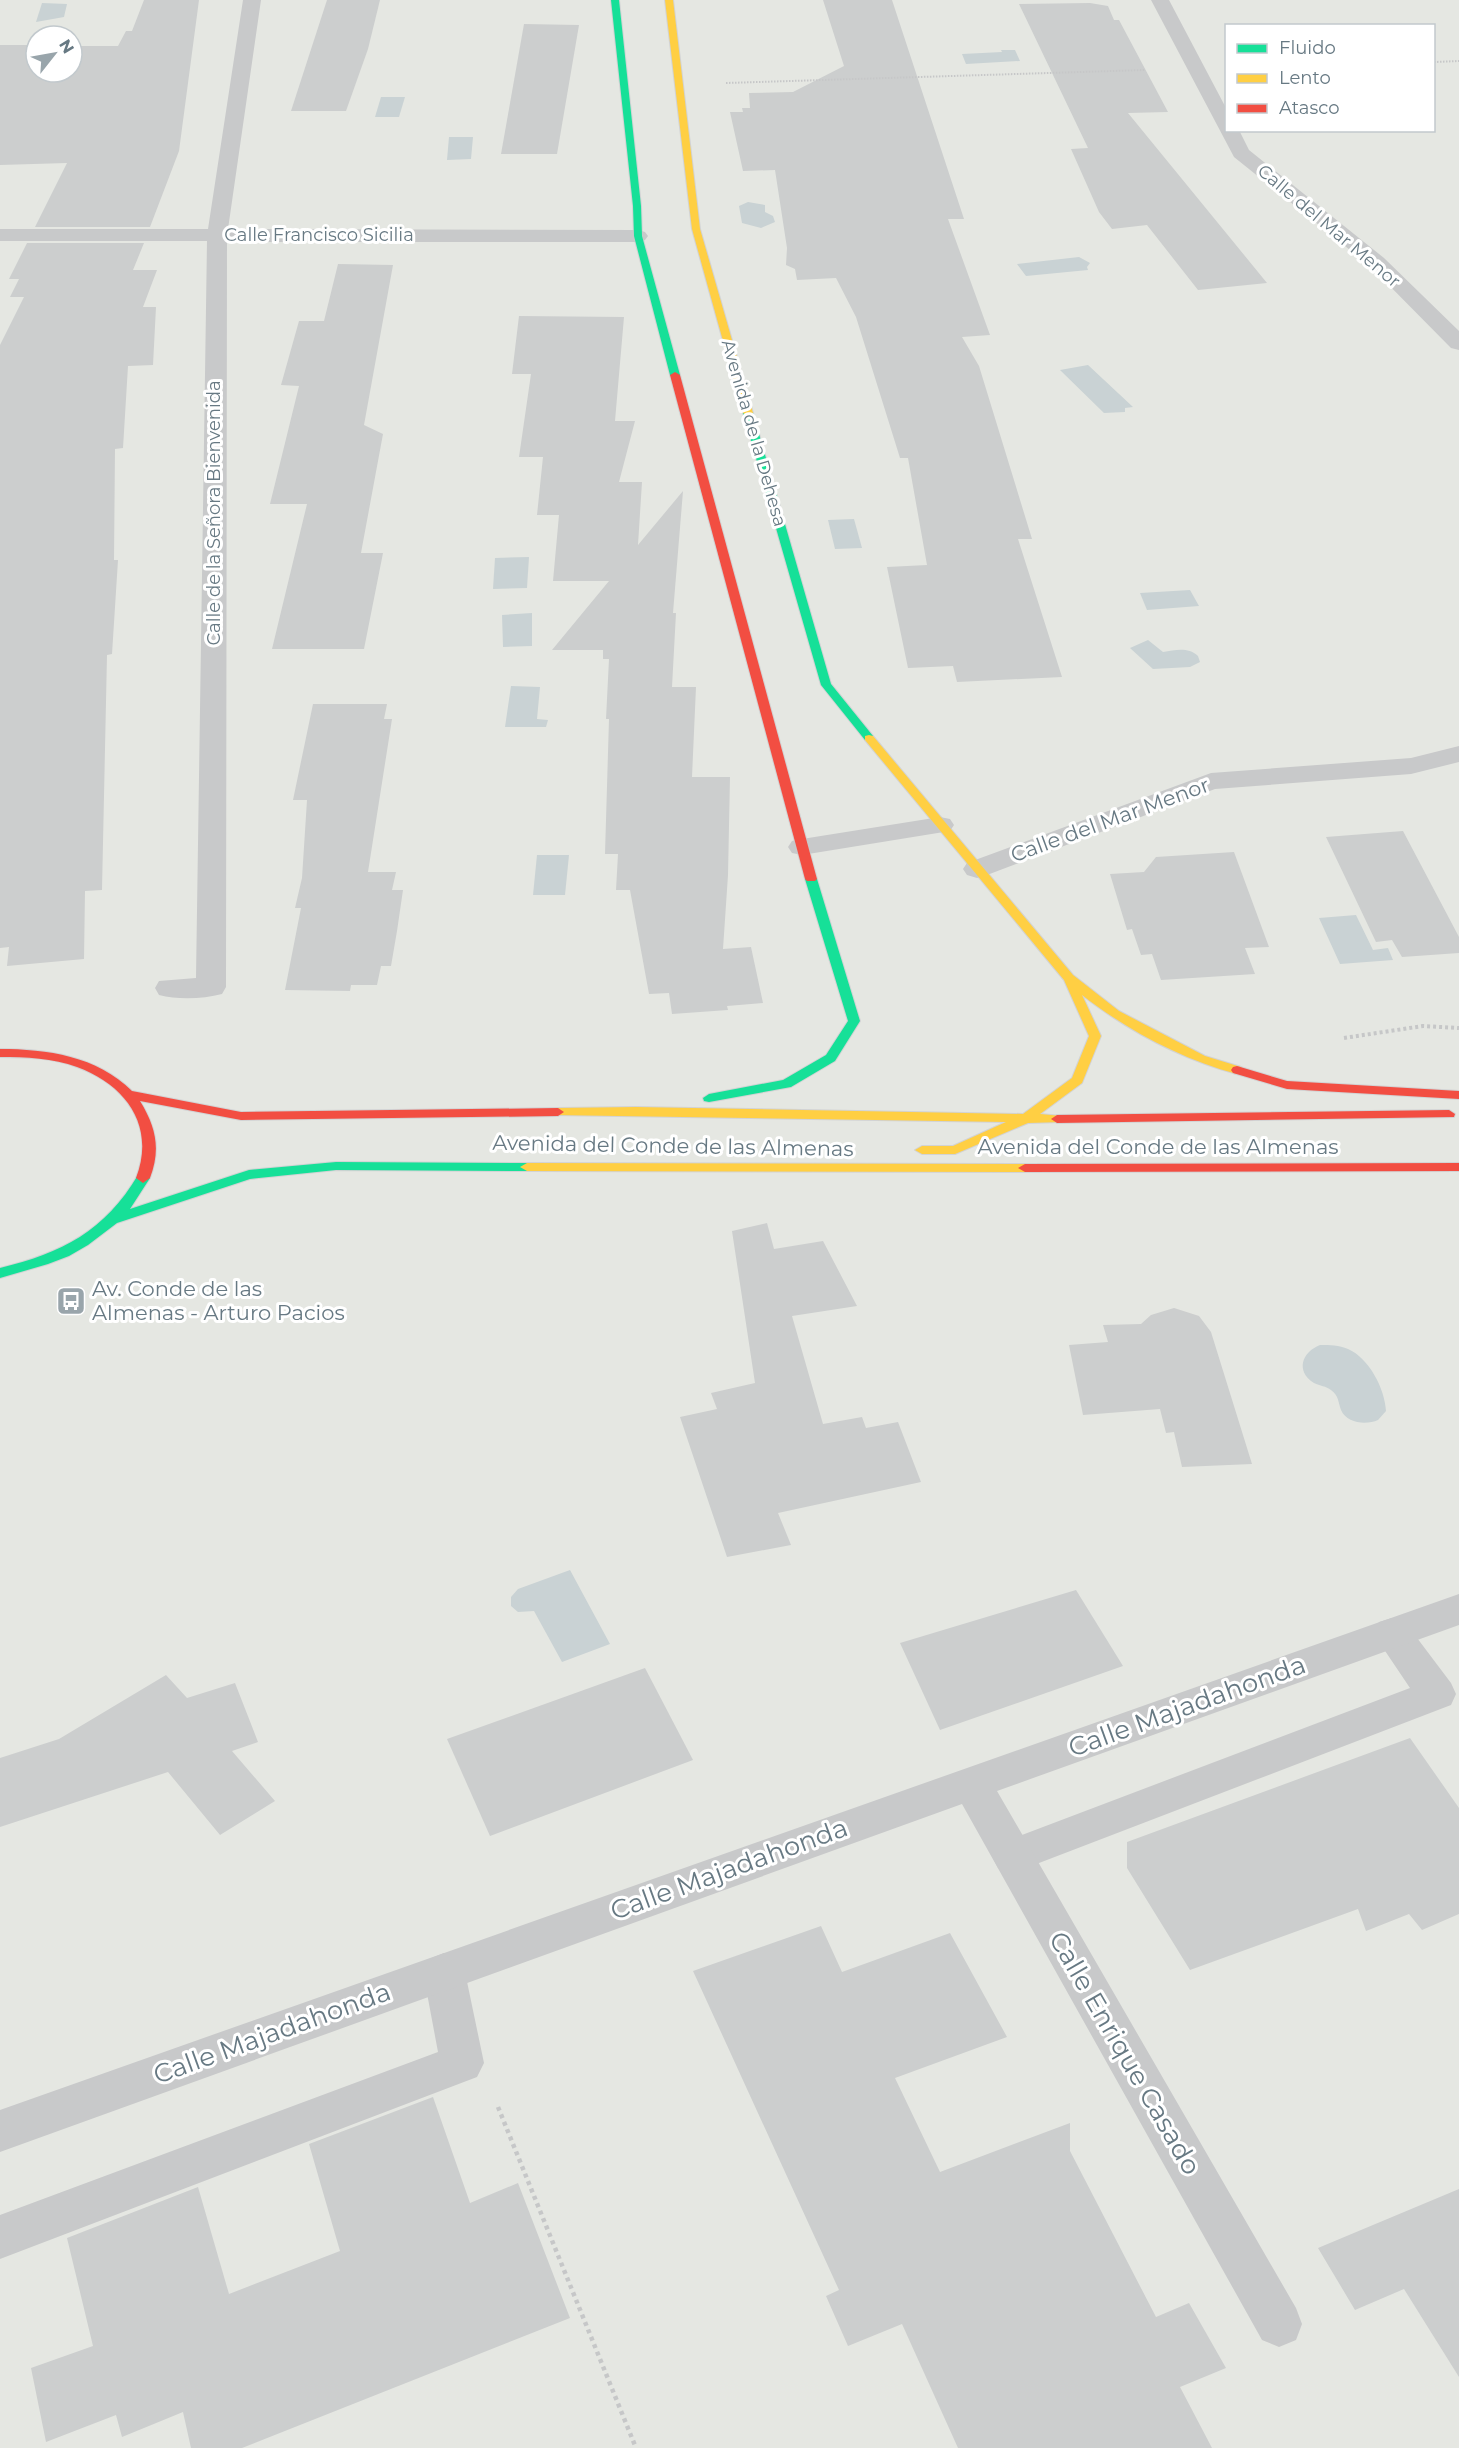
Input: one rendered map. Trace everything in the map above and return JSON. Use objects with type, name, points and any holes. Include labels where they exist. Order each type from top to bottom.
[{"type":"street","name":"Calle de la Señora Bienvenida","points":[[170,988],[211,987],[217,235],[252,0]]},
{"type":"street","points":[[615,0],[635,183],[638,236],[802,847],[854,1021],[831,1058],[786,1084],[636,1111]]},
{"type":"street","name":"Avenida de la Dehesa","points":[[669,0],[696,230],[826,685],[1069,978],[1114,1014],[1201,1059],[1287,1085],[1459,1095]]},
{"type":"street","points":[[1160,0],[1225,121]]},
{"type":"street","name":"Calle del Mar Menor","points":[[1230,132],[1241,153],[1377,262],[1459,343]]},
{"type":"street","name":"Calle Francisco Sicilia","points":[[0,236],[638,236]]},
{"type":"street","name":"Calle del Mar Menor","points":[[977,869],[1211,781],[1411,766],[1459,754]]},
{"type":"street","points":[[802,847],[940,825]]},
{"type":"street","name":"Avenida de la Dehesa","points":[[1025,1119],[1077,1080],[1095,1036],[1069,978]]},
{"type":"street","points":[[0,1053],[55,1056],[99,1071],[132,1095],[148,1123],[151,1155],[140,1188],[114,1220],[85,1242],[47,1261],[0,1273]]},
{"type":"street","name":"Avenida del Conde de las Almenas","points":[[132,1095],[241,1116],[636,1111],[1025,1119],[1459,1114]]},
{"type":"street","name":"Avenida del Conde de las Almenas","points":[[909,1150],[955,1150],[1025,1119]]},
{"type":"street","name":"Avenida del Conde de las Almenas","points":[[459,1165],[645,1153]]},
{"type":"street","points":[[114,1220],[249,1175],[336,1166],[459,1165]]},
{"type":"street","name":"Avenida del Conde de las Almenas","points":[[459,1165],[825,1169],[1459,1167]]},
{"type":"street","name":"Calle Majadahonda","points":[[0,2131],[1459,1609]]},
{"type":"street","points":[[1012,1856],[1437,1694],[1392,1633]]},
{"type":"street","name":"Calle Enrique Casado","points":[[971,1783],[1279,2324]]},
{"type":"street","points":[[0,2237],[462,2063],[444,1972]]},
{"type":"path","points":[[1435,62],[1459,61]]},
{"type":"path","points":[[679,84],[1197,69]]},
{"type":"path","points":[[497,2105],[636,2448]]},
{"type":"shaded area","points":[[0,0],[1459,0],[1459,2448],[0,2448]]},
{"type":"shaded area","points":[[42,3],[67,4],[64,17],[36,22]]},
{"type":"shaded area","points":[[1001,50],[1015,50],[1020,61],[966,64],[962,54],[1002,52]]},
{"type":"shaded area","points":[[381,97],[405,97],[399,117],[375,117]]},
{"type":"shaded area","points":[[449,137],[473,137],[471,159],[447,160]]},
{"type":"shaded area","points":[[748,202],[765,205],[765,212],[773,216],[775,222],[761,228],[742,223],[739,206]]},
{"type":"shaded area","points":[[1079,257],[1090,263],[1088,270],[1026,276],[1017,264]]},
{"type":"shaded area","points":[[1088,365],[1133,407],[1125,408],[1125,412],[1104,413],[1060,370]]},
{"type":"shaded area","points":[[854,519],[862,548],[835,549],[828,520]]},
{"type":"shaded area","points":[[529,557],[527,588],[493,589],[495,558]]},
{"type":"shaded area","points":[[1190,590],[1199,606],[1147,610],[1140,593]]},
{"type":"shaded area","points":[[532,613],[532,646],[503,647],[502,615]]},
{"type":"shaded area","points":[[1148,640],[1163,652],[1190,651],[1198,656],[1200,662],[1190,667],[1153,669],[1130,648]]},
{"type":"shaded area","points":[[511,686],[540,687],[537,719],[548,720],[546,727],[505,727]]},
{"type":"shaded area","points":[[537,855],[569,855],[565,895],[533,895]]},
{"type":"shaded area","points":[[1356,915],[1373,950],[1388,948],[1393,960],[1340,964],[1319,918]]},
{"type":"shaded area","points":[[1320,1345],[1348,1349],[1363,1359],[1383,1393],[1386,1411],[1378,1420],[1368,1423],[1352,1421],[1344,1415],[1334,1392],[1314,1383],[1304,1373],[1305,1357]]},
{"type":"shaded area","points":[[570,1570],[610,1644],[562,1662],[534,1611],[518,1612],[511,1606],[511,1597],[518,1589]]},
{"type":"building","points":[[144,0],[199,0],[179,151],[150,227],[35,227],[67,163],[0,165],[0,45],[24,45],[24,84],[84,84],[84,46],[118,46],[126,31],[132,31]]},
{"type":"building","points":[[327,0],[380,0],[368,49],[346,111],[291,111]]},
{"type":"building","points":[[823,0],[892,0],[964,219],[948,219],[990,335],[962,337],[979,366],[1032,539],[1018,539],[1062,677],[957,682],[953,666],[908,668],[887,567],[927,565],[908,458],[900,458],[856,317],[836,278],[797,280],[795,269],[786,265],[787,248],[775,170],[743,171],[730,112],[743,112],[742,108],[750,108],[749,93],[793,92],[844,66]]},
{"type":"building","points":[[1090,3],[1108,6],[1114,20],[1119,20],[1168,112],[1128,113],[1267,283],[1198,290],[1147,225],[1112,229],[1099,212],[1071,149],[1088,148],[1019,4]]},
{"type":"building","points":[[524,24],[579,25],[557,154],[501,154]]},
{"type":"building","points":[[27,243],[144,243],[133,270],[157,270],[143,307],[156,307],[153,365],[128,366],[123,448],[115,449],[114,560],[118,560],[112,654],[107,655],[102,890],[85,891],[84,959],[7,966],[9,947],[0,948],[0,345],[24,297],[10,297],[19,279],[9,279]]},
{"type":"building","points":[[338,264],[393,265],[364,425],[383,434],[361,553],[383,553],[364,649],[272,649],[307,504],[270,504],[299,386],[281,385],[299,321],[324,321]]},
{"type":"building","points":[[519,316],[624,317],[615,421],[635,421],[619,482],[642,482],[638,545],[683,491],[673,613],[676,613],[672,687],[696,687],[692,777],[730,777],[728,875],[723,949],[751,947],[763,1003],[727,1006],[728,1010],[672,1014],[669,993],[649,994],[630,890],[616,890],[618,854],[605,854],[609,659],[603,659],[603,650],[552,650],[609,581],[553,581],[559,515],[537,515],[543,457],[519,457],[531,374],[512,374]]},
{"type":"building","points":[[313,704],[387,704],[384,719],[392,719],[368,872],[396,872],[392,890],[403,890],[397,931],[391,966],[381,966],[377,985],[351,985],[350,991],[285,990],[301,908],[295,908],[302,878],[307,800],[293,800]]},
{"type":"building","points":[[1403,831],[1459,937],[1459,953],[1402,957],[1392,940],[1376,942],[1326,837]]},
{"type":"building","points":[[1234,852],[1269,947],[1245,948],[1255,974],[1161,980],[1152,954],[1141,955],[1132,929],[1127,930],[1110,874],[1144,872],[1156,857]]},
{"type":"building","points":[[767,1223],[774,1249],[823,1241],[857,1306],[792,1316],[823,1424],[862,1417],[866,1428],[898,1422],[921,1482],[778,1513],[791,1545],[727,1557],[680,1417],[717,1409],[711,1393],[755,1383],[732,1231]]},
{"type":"building","points":[[1174,1308],[1199,1316],[1211,1332],[1252,1464],[1182,1467],[1174,1432],[1166,1433],[1160,1409],[1083,1415],[1069,1345],[1108,1342],[1103,1325],[1141,1324],[1151,1315]]},
{"type":"building","points":[[1076,1590],[1123,1666],[940,1730],[900,1643]]},
{"type":"building","points":[[645,1668],[693,1760],[490,1836],[447,1739]]},
{"type":"building","points":[[166,1675],[187,1698],[235,1683],[258,1742],[232,1751],[275,1801],[220,1835],[168,1772],[0,1827],[0,1758],[59,1739]]},
{"type":"building","points":[[1410,1738],[1459,1808],[1459,1914],[1422,1930],[1409,1914],[1366,1931],[1358,1909],[1190,1970],[1127,1868],[1127,1842]]},
{"type":"building","points":[[821,1926],[842,1972],[950,1933],[1007,2037],[895,2078],[940,2172],[1070,2123],[1070,2151],[1156,2317],[1189,2303],[1226,2368],[1180,2387],[1212,2448],[958,2448],[902,2324],[848,2346],[826,2296],[839,2290],[693,1971]]},
{"type":"building","points":[[433,2097],[470,2203],[518,2183],[570,2318],[242,2448],[191,2448],[183,2412],[122,2437],[116,2415],[46,2442],[31,2368],[93,2346],[67,2238],[198,2187],[229,2294],[340,2251],[309,2144]]},
{"type":"building","points":[[1459,2189],[1459,2377],[1404,2289],[1355,2310],[1318,2248]]},
{"type":"traffic: fast","points":[[615,0],[637,206],[638,236],[675,375]]},
{"type":"traffic: fast","points":[[748,413],[826,685],[869,738]]},
{"type":"traffic: fast","points":[[709,1098],[786,1084],[831,1058],[854,1021],[811,879]]},
{"type":"traffic: fast","points":[[114,1219],[249,1175],[336,1166],[527,1167]]},
{"type":"traffic: fast","points":[[0,1273],[43,1261],[84,1242],[118,1215],[132,1198],[143,1178]]},
{"type":"traffic: slow","points":[[669,0],[696,229],[748,413]]},
{"type":"traffic: slow","points":[[869,738],[1069,978],[1115,1014],[1201,1059],[1237,1070]]},
{"type":"traffic: slow","points":[[922,1150],[955,1150],[1025,1119],[1077,1080],[1095,1036],[1070,981]]},
{"type":"traffic: slow","points":[[558,1112],[636,1111],[1057,1119]]},
{"type":"traffic: slow","points":[[527,1167],[1025,1168]]},
{"type":"traffic: jam","points":[[675,375],[811,879]]},
{"type":"traffic: jam","points":[[0,1053],[41,1055],[82,1064],[117,1084],[132,1098],[146,1124],[150,1139],[150,1155],[143,1178]]},
{"type":"traffic: jam","points":[[1237,1070],[1287,1085],[1459,1095]]},
{"type":"traffic: jam","points":[[132,1095],[241,1116],[558,1112]]},
{"type":"traffic: jam","points":[[1057,1119],[1449,1114]]},
{"type":"traffic: jam","points":[[1025,1168],[1459,1167]]},
{"type":"place","name":"Av. Conde de las Almenas - Arturo Pacios","points":[[71,1301]]}]
